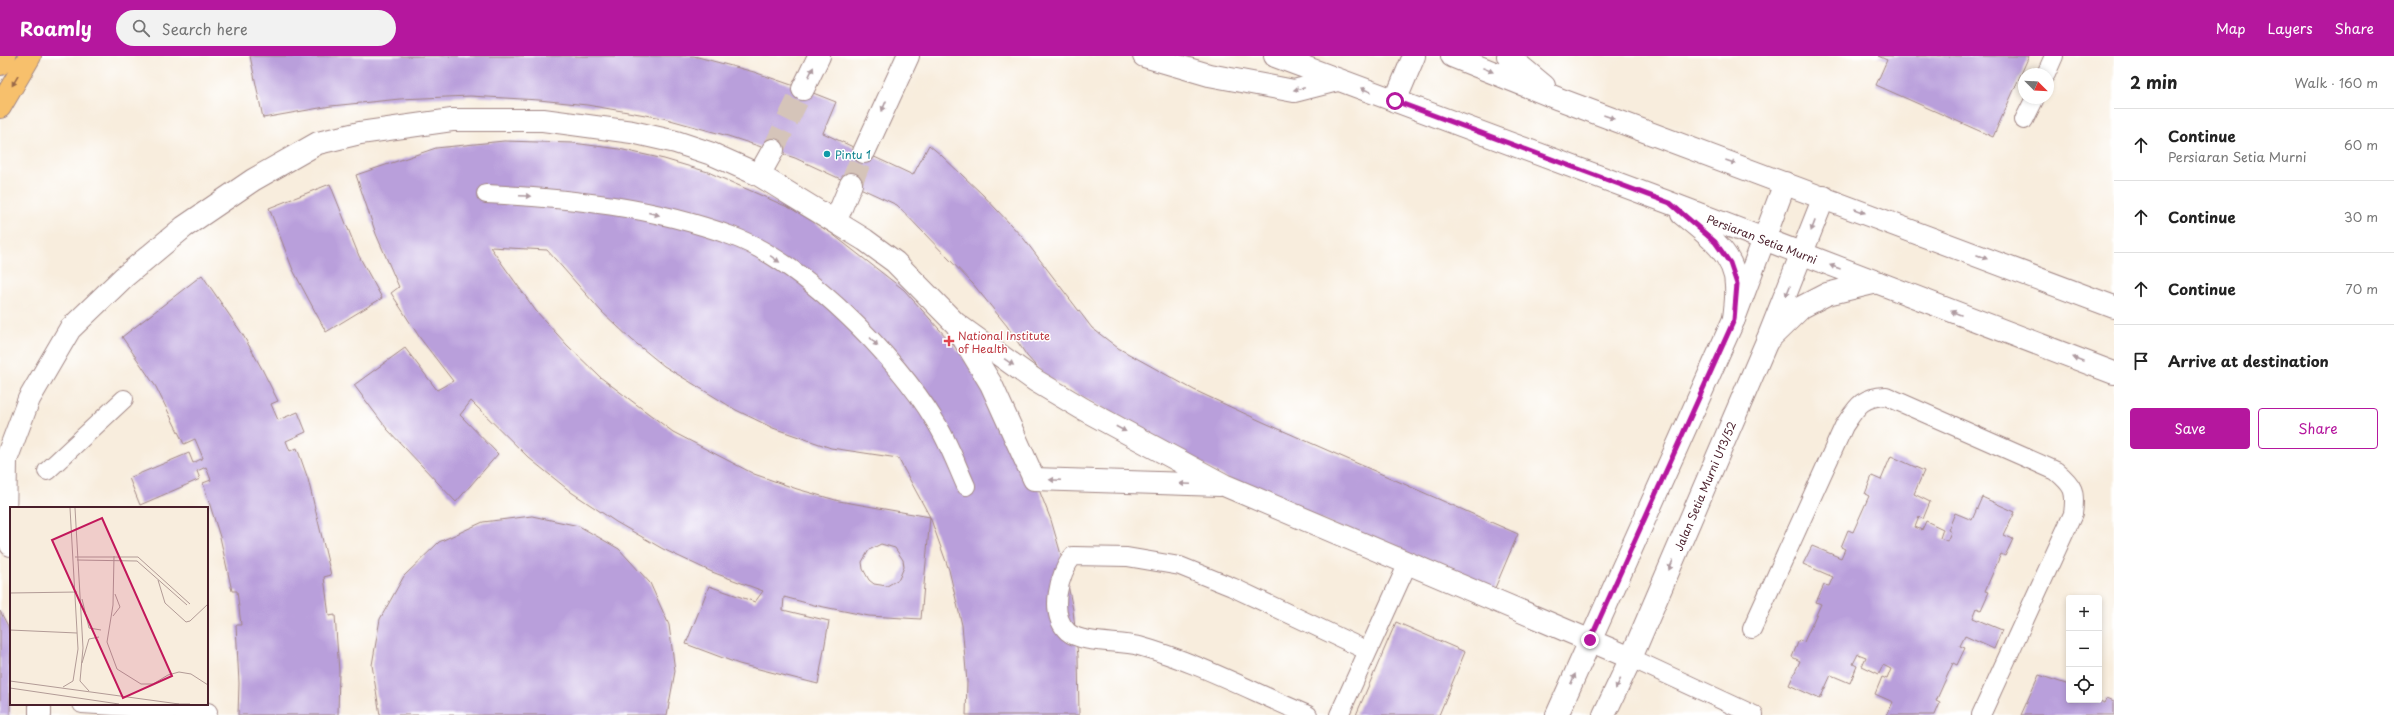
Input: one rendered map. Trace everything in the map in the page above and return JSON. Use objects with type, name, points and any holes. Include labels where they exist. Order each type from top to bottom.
[{"type":"highway","points":[[0,64],[5,56]]},
{"type":"highway","points":[[0,107],[30,56]]},
{"type":"street","points":[[803,89],[819,56]]},
{"type":"street","points":[[864,152],[908,56]]},
{"type":"street","points":[[1144,56],[1209,74],[1294,91],[1336,80]]},
{"type":"street","name":"Persiaran Setia Murni","points":[[1275,56],[1336,80],[1670,203],[1802,255],[1877,282],[2114,373]]},
{"type":"street","points":[[1395,101],[1414,56]]},
{"type":"street","points":[[1452,56],[1559,99],[1785,182],[2114,307]]},
{"type":"street","points":[[1508,56],[1559,99]]},
{"type":"street","points":[[10,543],[5,526],[6,460],[29,400],[70,329],[124,277],[184,227],[253,180],[318,143],[360,133],[452,120],[543,120],[617,130],[676,142],[712,154],[759,175],[836,220],[896,262],[955,323],[1036,381],[1076,405],[1224,485],[1631,658]]},
{"type":"street","points":[[759,175],[773,150]]},
{"type":"street","points":[[1557,715],[1734,320],[1785,182]]},
{"type":"street","points":[[836,220],[851,184]]},
{"type":"street","name":"Jalan Setia Murni U13/52","points":[[1604,715],[1631,658],[1767,341],[1824,197]]},
{"type":"street","points":[[1670,203],[1715,242],[1730,263],[1737,284],[1734,320]]},
{"type":"street","points":[[1767,341],[1802,307],[1827,294],[1877,282]]},
{"type":"street","points":[[955,323],[991,384],[1034,479],[1224,485]]},
{"type":"lane","points":[[2049,68],[2054,56]]},
{"type":"lane","points":[[2024,120],[2032,104]]},
{"type":"lane","points":[[486,194],[558,198],[642,211],[734,237],[769,255],[803,279],[838,308],[869,337],[903,374],[936,421],[966,486]]},
{"type":"lane","points":[[1752,630],[1844,426],[1859,405],[1870,397],[1886,396],[2056,471],[2071,484],[2075,498],[2073,514],[1981,715]]},
{"type":"lane","points":[[47,471],[124,399]]},
{"type":"lane","points":[[1308,715],[1157,651],[1124,642],[1080,638],[1068,632],[1062,622],[1059,610],[1058,589],[1062,572],[1073,556],[1087,554],[1127,557],[1180,566],[1232,587],[1368,651]]},
{"type":"lane","points":[[1339,715],[1408,563]]},
{"type":"lane","points":[[1631,658],[1754,715]]},
{"type":"lane","points":[[98,705],[208,712]]},
{"type":"building","points":[[250,56],[694,56],[754,72],[803,89],[836,102],[823,133],[913,175],[929,145],[983,195],[1024,239],[1092,328],[1118,348],[1194,390],[1263,422],[1518,534],[1492,595],[1232,481],[1044,375],[1027,356],[1007,326],[973,284],[897,205],[795,158],[728,136],[663,118],[587,105],[539,100],[470,96],[400,99],[331,106],[263,118]]},
{"type":"building","points":[[1878,56],[2029,56],[2024,68],[2018,68],[2018,81],[1993,137],[1876,85],[1887,60]]},
{"type":"building","points":[[504,141],[573,143],[619,149],[664,159],[708,172],[792,209],[831,233],[904,290],[965,358],[1034,477],[1051,520],[1064,565],[1073,610],[1078,656],[1079,715],[966,715],[967,682],[962,625],[949,570],[930,517],[921,619],[869,616],[814,605],[784,597],[783,610],[829,621],[818,684],[739,664],[686,644],[709,586],[755,602],[763,591],[712,572],[663,549],[616,522],[571,492],[529,458],[471,401],[460,415],[498,454],[456,502],[387,429],[354,385],[405,348],[437,390],[453,381],[420,338],[391,293],[399,287],[376,234],[356,175],[436,148]],"holes":[[[490,247],[547,250],[601,311],[632,340],[664,366],[736,410],[773,428],[831,448],[898,458],[930,517],[839,501],[797,489],[754,474],[673,432],[600,377],[567,345],[536,311]],[[881,544],[895,548],[903,560],[904,567],[899,579],[887,586],[874,584],[869,580],[863,569],[862,562],[869,550]]]},
{"type":"building","points":[[330,184],[359,256],[382,298],[326,332],[293,270],[269,208]]},
{"type":"building","points":[[202,275],[243,335],[262,369],[278,401],[271,404],[278,420],[298,412],[306,432],[286,441],[290,451],[297,448],[308,479],[331,575],[324,577],[329,616],[335,615],[339,671],[338,715],[238,715],[239,683],[236,625],[241,625],[237,591],[232,591],[220,537],[203,483],[211,480],[206,467],[197,471],[200,479],[140,505],[129,478],[189,453],[193,463],[203,458],[195,439],[184,444],[156,387],[122,337]]},
{"type":"building","points":[[1891,456],[1924,471],[1914,494],[1930,502],[1923,519],[1919,517],[1915,527],[1922,530],[1926,521],[1943,529],[1940,538],[1947,541],[1951,532],[1948,530],[1955,513],[1972,520],[1982,497],[2015,512],[2004,535],[2013,539],[2005,556],[2001,554],[1985,591],[1989,592],[1981,610],[1977,608],[1973,618],[2002,630],[1994,649],[1965,636],[1960,646],[1965,648],[1957,665],[1953,663],[1936,701],[1940,703],[1935,715],[1887,715],[1893,702],[1875,694],[1882,677],[1887,679],[1891,669],[1883,665],[1879,674],[1862,666],[1866,657],[1858,654],[1853,664],[1857,666],[1850,683],[1831,675],[1820,699],[1789,685],[1800,661],[1792,657],[1799,640],[1804,642],[1821,604],[1816,602],[1824,585],[1829,586],[1833,577],[1803,564],[1812,546],[1841,558],[1845,549],[1841,547],[1848,530],[1853,532],[1869,496],[1865,494],[1872,476],[1881,480]]},
{"type":"building","points":[[532,516],[579,526],[619,549],[650,583],[669,625],[675,671],[667,715],[380,715],[372,665],[380,619],[404,576],[439,542],[483,522]]},
{"type":"building","points":[[0,611],[8,626],[10,637],[10,705],[10,715],[0,715]]},
{"type":"building","points":[[1396,622],[1465,652],[1439,715],[1356,715]]},
{"type":"building","points":[[2039,675],[2066,684],[2066,703],[2105,703],[2107,698],[2114,701],[2114,715],[2021,715]]},
{"type":"tunnel","points":[[773,150],[803,89]]},
{"type":"tunnel","points":[[851,184],[864,152]]},
{"type":"place","name":"Pintu 1","points":[[827,154]]},
{"type":"place","name":"National Institute of Health","points":[[949,341]]},
{"type":"route","points":[[1395,101],[1670,203],[1715,242],[1730,263],[1737,284],[1734,320],[1590,640]]}]
